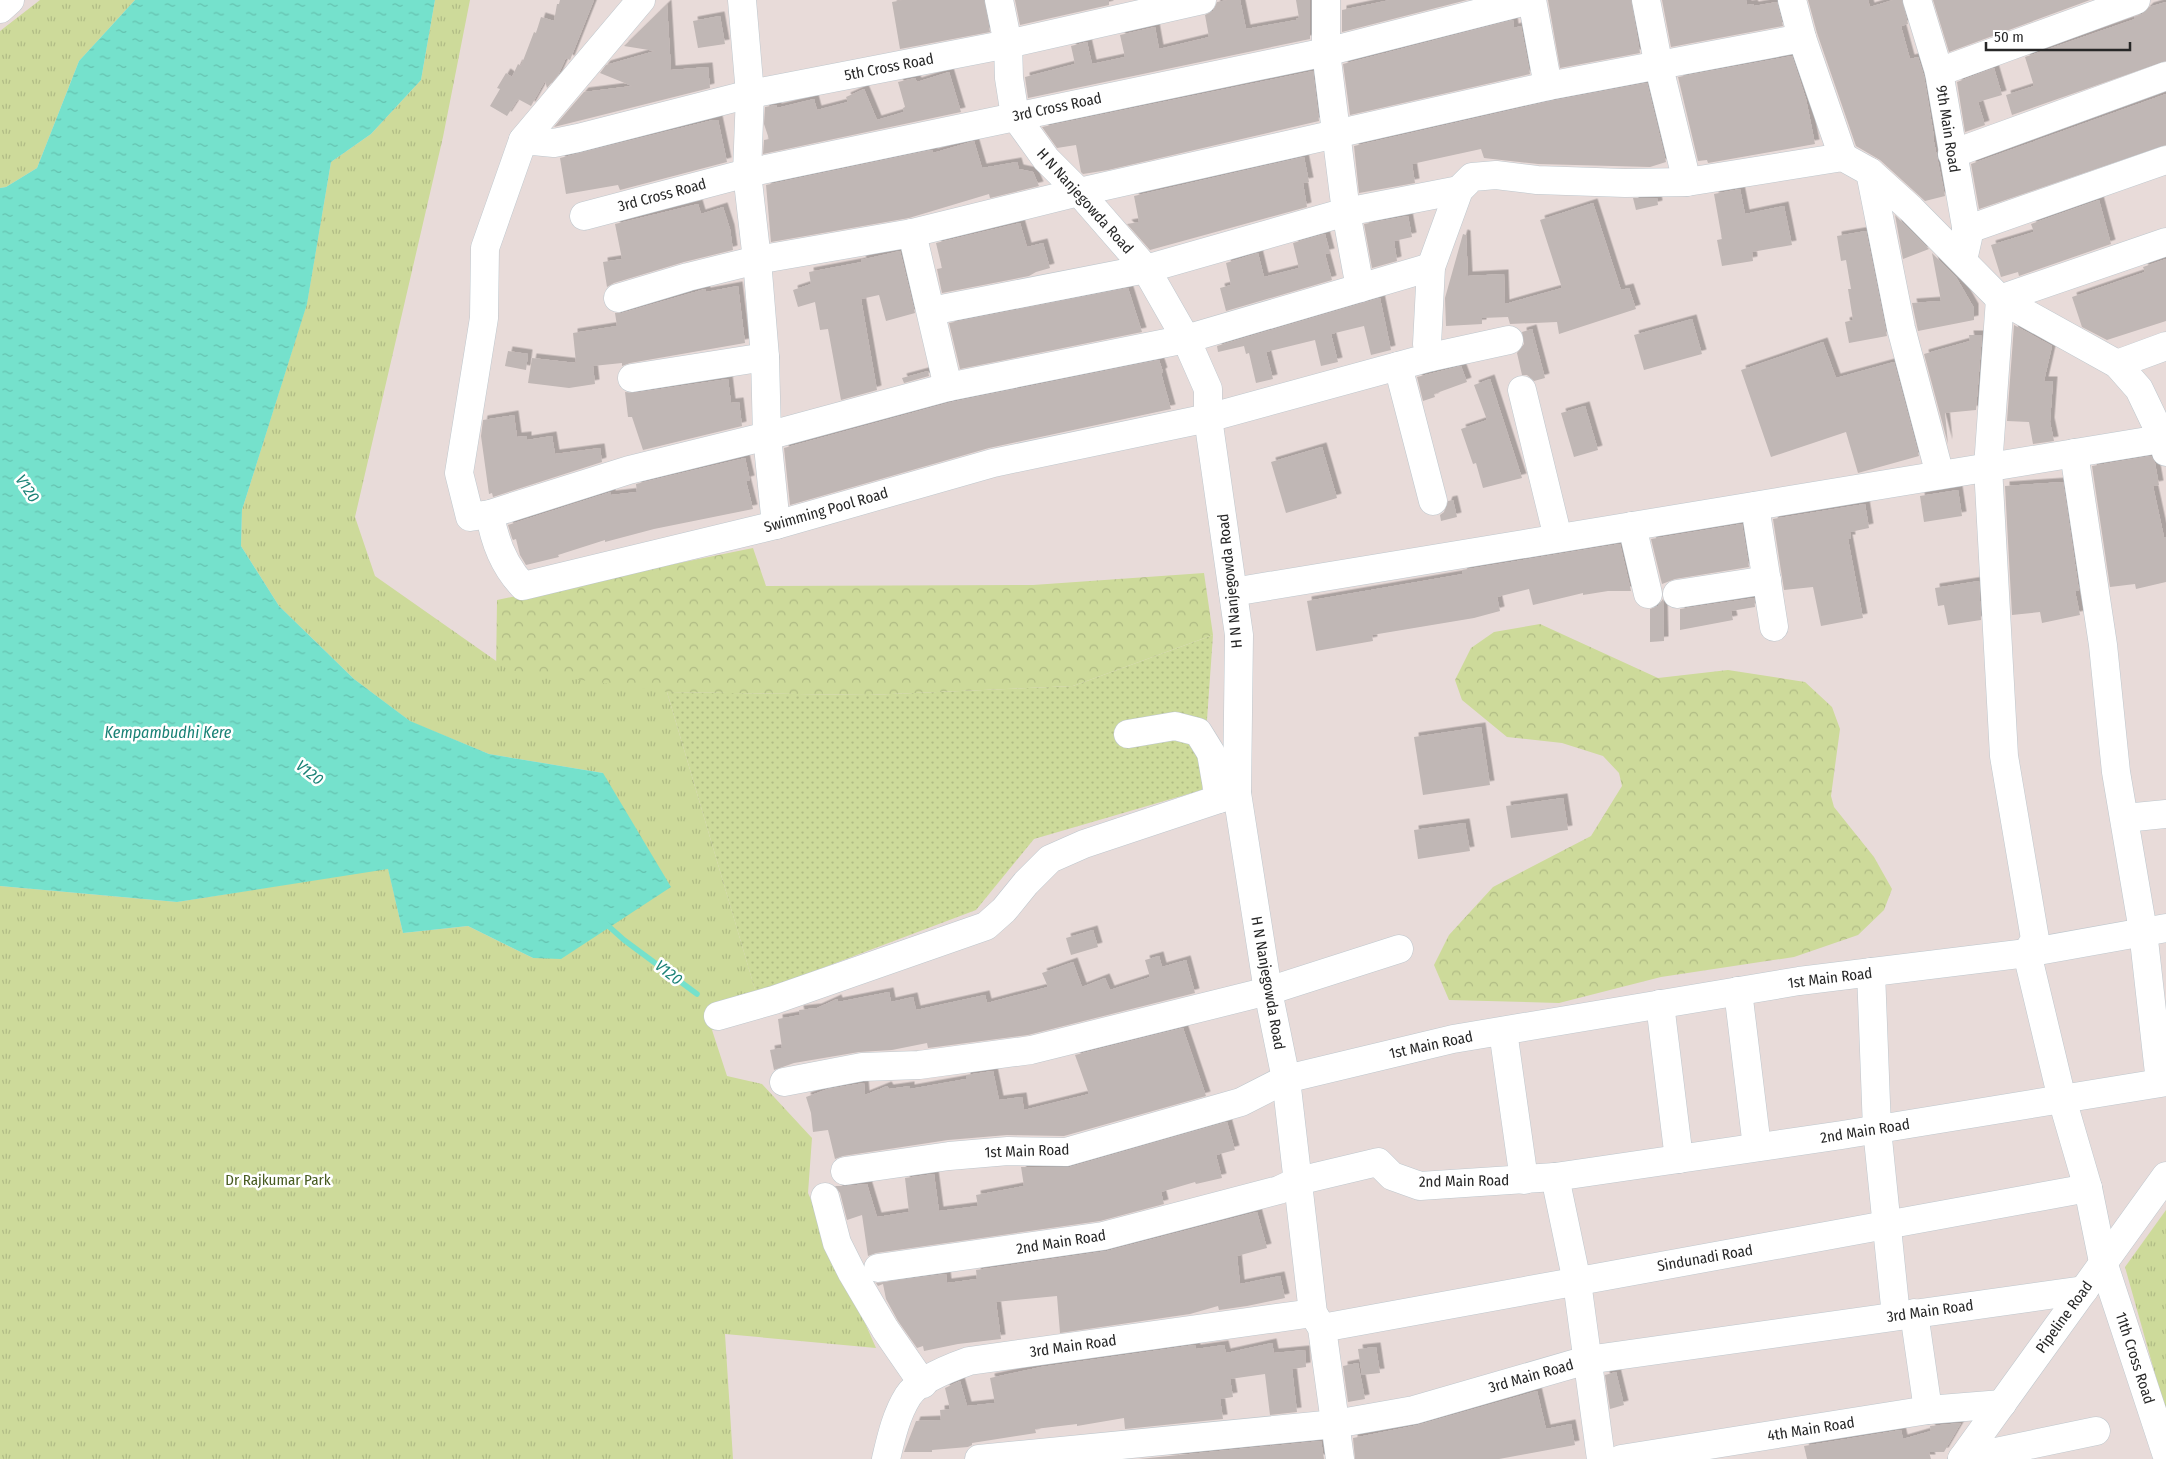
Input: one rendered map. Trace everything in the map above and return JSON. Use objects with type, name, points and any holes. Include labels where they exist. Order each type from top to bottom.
[{"type":"street","points":[[0,9],[10,0]]},
{"type":"street","points":[[641,0],[523,140],[485,248],[484,318],[459,473],[470,517],[490,514],[629,470],[767,436],[948,387],[1186,339],[1431,267]]},
{"type":"street","points":[[742,0],[750,94],[747,173],[765,357],[767,436],[776,525]]},
{"type":"street","name":"H N Nanjegowda Road","points":[[999,0],[1008,44],[1009,78],[1014,116],[1046,159],[1079,192],[1146,269],[1186,339],[1208,389],[1208,418],[1238,635],[1228,796],[1286,1079],[1298,1181],[1340,1459]]},
{"type":"street","name":"5th Cross Road","points":[[523,140],[554,143],[750,94],[1008,44],[1202,0]]},
{"type":"street","points":[[1326,0],[1326,52],[1335,133],[1346,212],[1360,288]]},
{"type":"street","points":[[1531,0],[1548,86]]},
{"type":"street","name":"3rd Cross Road","points":[[584,216],[747,173],[1326,52],[1531,0]]},
{"type":"street","points":[[1646,0],[1659,67],[1687,182]]},
{"type":"street","points":[[1792,0],[1802,38],[1843,158]]},
{"type":"street","name":"9th Main Road","points":[[1917,0],[1939,72],[1968,238],[1963,260]]},
{"type":"street","points":[[1939,72],[2136,0]]},
{"type":"street","points":[[618,298],[688,277],[757,260],[912,233],[1079,192],[1548,86],[1659,67],[1802,38]]},
{"type":"street","points":[[1952,154],[2166,76]]},
{"type":"street","points":[[1233,592],[2074,453],[2165,443],[2139,389],[2117,364],[2000,299],[1963,260],[1870,172],[1843,158],[1687,182],[1625,183],[1537,180],[1496,175],[1472,178],[1459,190],[1431,267],[1427,344],[1431,357]]},
{"type":"street","points":[[1966,230],[2166,160]]},
{"type":"street","points":[[1870,172],[1901,328],[1940,475]]},
{"type":"street","points":[[931,311],[1146,269],[1346,212],[1459,190]]},
{"type":"street","points":[[912,233],[948,387]]},
{"type":"street","points":[[2000,299],[2166,242]]},
{"type":"street","points":[[2000,299],[1988,467],[2004,756],[2035,939],[2027,953]]},
{"type":"street","name":"Swimming Pool Road","points":[[490,514],[493,533],[503,557],[523,586],[776,525],[994,463],[1208,418],[1431,357],[1509,340]]},
{"type":"street","points":[[2117,364],[2166,346]]},
{"type":"street","points":[[632,378],[765,357]]},
{"type":"street","points":[[1398,366],[1433,501]]},
{"type":"street","points":[[1522,390],[1558,538]]},
{"type":"street","points":[[2074,453],[2103,645],[2116,772],[2125,818],[2154,930],[2163,1082]]},
{"type":"street","points":[[1756,506],[1774,627]]},
{"type":"street","points":[[1632,526],[1648,594]]},
{"type":"street","points":[[1676,594],[1767,580]]},
{"type":"street","points":[[718,1016],[774,1000],[986,926],[1004,910],[1026,883],[1050,859],[1084,844],[1228,796],[1211,752],[1198,732],[1175,726],[1128,734]]},
{"type":"street","points":[[2125,818],[2166,814]]},
{"type":"street","points":[[2027,953],[2154,930]]},
{"type":"street","points":[[784,1082],[862,1067],[919,1065],[1031,1050],[1268,991],[1399,949]]},
{"type":"street","name":"1st Main Road","points":[[845,1171],[949,1156],[1008,1151],[1066,1152],[1241,1102],[1286,1079],[1453,1039],[1799,981],[2027,953]]},
{"type":"street","name":"11th Cross Road","points":[[2027,953],[2062,1099],[2088,1188],[2103,1262],[2166,1453]]},
{"type":"street","points":[[1871,972],[1877,1129],[1887,1225],[1905,1314],[1928,1410]]},
{"type":"street","points":[[1738,991],[1757,1147]]},
{"type":"street","points":[[1660,1004],[1679,1159]]},
{"type":"street","points":[[1504,1031],[1524,1180]]},
{"type":"street","name":"2nd Main Road","points":[[878,1268],[1103,1236],[1279,1190],[1298,1181],[1378,1162],[1392,1176],[1420,1186],[1556,1177],[1877,1129],[2163,1082]]},
{"type":"street","name":"Pipeline Road","points":[[1962,1459],[2166,1176]]},
{"type":"street","points":[[1556,1177],[1577,1282],[1602,1459]]},
{"type":"street","name":"Sindunadi Road","points":[[1318,1320],[1577,1282],[2088,1188]]},
{"type":"street","points":[[825,1197],[837,1243],[852,1272],[885,1329],[923,1384]]},
{"type":"street","name":"3rd Main Road","points":[[979,1459],[1335,1424],[1414,1410],[1587,1360],[2084,1290]]},
{"type":"street","name":"3rd Main Road","points":[[886,1459],[894,1429],[909,1394],[936,1374],[969,1361],[1318,1320]]},
{"type":"street","name":"4th Main Road","points":[[1620,1459],[1928,1410],[2002,1404]]},
{"type":"street","points":[[1962,1459],[2096,1431]]},
{"type":"green space","points":[[40,0],[135,0],[79,61],[37,168],[6,187],[0,188],[0,31]]},
{"type":"green space","name":"Dr Rajkumar Park","points":[[435,0],[470,0],[443,137],[355,517],[375,576],[509,670],[667,692],[762,1013],[712,1030],[727,1076],[762,1084],[812,1138],[808,1193],[876,1348],[725,1334],[733,1459],[0,1459],[0,886],[177,902],[388,868],[403,933],[468,926],[533,958],[603,773],[489,754],[411,722],[354,679],[279,606],[241,546],[242,510],[307,303],[331,162],[371,134],[421,80]]},
{"type":"green space","points":[[753,548],[766,586],[1033,585],[1204,573],[1213,635],[1073,686],[868,695],[520,690],[496,673],[497,600]]},
{"type":"green space","points":[[1540,624],[1658,678],[1728,670],[1805,682],[1832,707],[1840,729],[1831,796],[1834,807],[1874,857],[1892,889],[1884,910],[1858,935],[1794,957],[1661,977],[1559,1003],[1449,1000],[1434,965],[1449,935],[1493,887],[1591,836],[1622,786],[1619,773],[1603,756],[1562,743],[1507,737],[1462,700],[1455,680],[1471,648],[1494,632]]},
{"type":"green space","points":[[1213,635],[1202,790],[1034,839],[976,910],[756,993],[667,692],[868,695],[1073,686]]},
{"type":"green space","points":[[2166,1210],[2166,1413],[2125,1267]]},
{"type":"water","name":"Kempambudhi Kere","points":[[135,0],[435,0],[421,80],[371,134],[331,162],[307,304],[242,510],[241,546],[279,606],[354,679],[410,721],[489,754],[603,773],[671,887],[561,959],[533,958],[468,926],[403,933],[388,869],[177,902],[0,886],[0,188],[6,187],[37,168],[79,61]]},
{"type":"building","points":[[560,0],[594,0],[570,60],[566,58],[558,75],[547,88],[545,81],[531,106],[518,99],[507,116],[490,106],[500,89],[497,88],[506,73],[512,77],[518,64],[521,66],[541,17],[554,21],[557,4],[559,4]]},
{"type":"building","points":[[903,0],[984,0],[990,32],[900,49],[892,2]]},
{"type":"building","points":[[1015,0],[1109,0],[1109,5],[1020,25]]},
{"type":"building","points":[[1240,0],[1246,29],[1296,20],[1299,18],[1296,0],[1310,0],[1310,39],[1028,98],[1025,77],[1075,64],[1071,46],[1087,42],[1092,64],[1125,57],[1120,35],[1155,27],[1159,49],[1209,37],[1205,15],[1213,11],[1217,2]]},
{"type":"building","points":[[1390,0],[1467,0],[1342,32],[1342,10]]},
{"type":"building","points":[[1548,0],[1631,0],[1640,53],[1560,68]]},
{"type":"building","points":[[1662,0],[1746,0],[1747,5],[1753,4],[1754,6],[1777,2],[1783,26],[1671,47]]},
{"type":"building","points":[[1808,0],[1868,0],[1870,7],[1893,0],[1902,0],[1908,24],[1901,26],[1910,59],[1918,57],[1924,76],[1933,137],[1945,196],[1925,201],[1880,160],[1856,146],[1817,33]]},
{"type":"building","points":[[1933,0],[2090,0],[1949,52]]},
{"type":"building","points":[[2166,2],[2166,61],[2012,115],[2006,95],[2034,86],[2025,57],[2135,19],[2134,17],[2142,14],[2149,7]]},
{"type":"building","points":[[667,4],[671,70],[708,67],[710,88],[554,127],[584,92],[632,86],[600,73],[606,65],[655,51],[624,46]]},
{"type":"building","points":[[720,16],[725,44],[698,48],[693,21]]},
{"type":"building","points":[[1513,20],[1514,28],[1521,26],[1530,74],[1350,115],[1343,64]]},
{"type":"building","points":[[1792,56],[1806,99],[1815,144],[1708,163],[1707,160],[1698,161],[1678,77]]},
{"type":"building","points":[[1994,68],[2002,95],[1978,102],[1985,125],[1965,132],[1957,82]]},
{"type":"building","points":[[1313,71],[1319,121],[1108,170],[1083,174],[1076,145],[1057,148],[1042,127]]},
{"type":"building","points":[[949,72],[961,112],[763,154],[764,140],[769,139],[764,124],[765,107],[776,105],[777,108],[814,99],[817,110],[848,102],[846,97],[864,89],[877,120],[904,112],[903,108],[905,107],[898,82],[915,78],[917,82]]},
{"type":"building","points":[[1647,83],[1666,162],[1650,167],[1538,164],[1484,158],[1481,149],[1412,164],[1415,183],[1359,193],[1354,146],[1551,101]]},
{"type":"building","points":[[2166,94],[2166,145],[1979,209],[1971,164]]},
{"type":"building","points":[[718,120],[727,162],[620,190],[618,185],[566,194],[560,158]]},
{"type":"building","points":[[974,141],[982,168],[1017,162],[1019,169],[1033,172],[1039,186],[990,198],[989,194],[909,218],[771,242],[766,185],[932,150],[933,153]]},
{"type":"building","points":[[1304,157],[1309,182],[1303,183],[1307,207],[1150,250],[1127,224],[1139,222],[1134,196]]},
{"type":"building","points":[[1740,189],[1745,214],[1784,206],[1792,245],[1752,252],[1753,261],[1722,266],[1717,240],[1722,239],[1714,194]]},
{"type":"building","points":[[1633,198],[1657,198],[1658,205],[1636,210]]},
{"type":"building","points":[[2099,200],[2111,244],[2019,276],[2018,272],[2001,277],[1991,245],[2034,232],[2031,224]]},
{"type":"building","points":[[1593,203],[1621,290],[1629,288],[1636,309],[1559,334],[1557,322],[1510,324],[1508,317],[1482,318],[1482,324],[1446,326],[1445,298],[1463,234],[1466,235],[1468,276],[1504,274],[1505,304],[1562,288],[1540,220]]},
{"type":"building","points":[[698,204],[701,214],[723,207],[730,229],[733,250],[684,262],[614,283],[607,287],[603,262],[622,259],[615,224]]},
{"type":"building","points":[[1895,215],[1929,249],[1903,259]]},
{"type":"building","points":[[1408,216],[1412,237],[1394,241],[1397,261],[1372,268],[1364,224]]},
{"type":"building","points":[[1020,223],[1027,247],[1043,243],[1050,268],[1029,276],[942,293],[937,269],[942,268],[936,243]]},
{"type":"building","points":[[1866,231],[1887,336],[1849,343],[1845,322],[1853,320],[1848,289],[1851,289],[1846,260],[1841,261],[1837,236]]},
{"type":"building","points":[[1325,234],[1330,253],[1325,254],[1332,280],[1226,311],[1220,288],[1231,285],[1226,263],[1258,253],[1264,277],[1299,268],[1293,243]]},
{"type":"building","points":[[900,251],[915,313],[886,321],[879,295],[861,299],[877,390],[841,400],[828,329],[820,330],[815,302],[798,307],[793,290],[811,284],[809,272],[862,262],[861,260]]},
{"type":"building","points":[[1932,253],[1956,277],[1974,308],[1974,320],[1918,331],[1912,303],[1941,301]]},
{"type":"building","points":[[2166,259],[2166,321],[2107,340],[2082,327],[2072,297],[2145,272],[2143,267]]},
{"type":"building","points":[[738,286],[745,343],[622,366],[622,363],[593,366],[595,384],[569,388],[528,383],[532,358],[576,363],[573,333],[617,326],[615,313],[622,313],[705,289],[706,292]]},
{"type":"building","points":[[1128,288],[1142,332],[960,369],[949,323]]},
{"type":"building","points":[[1380,298],[1391,350],[1371,355],[1364,326],[1331,334],[1338,362],[1321,366],[1315,340],[1266,352],[1273,379],[1256,383],[1249,353],[1246,354],[1244,346],[1218,352],[1217,346]]},
{"type":"building","points":[[1692,319],[1702,354],[1644,370],[1634,335]]},
{"type":"building","points":[[2014,325],[2052,346],[2044,381],[2053,381],[2050,422],[2054,441],[2033,444],[2029,422],[2007,421]]},
{"type":"building","points":[[1532,329],[1545,378],[1534,381],[1527,375],[1522,375],[1517,353],[1524,344],[1522,332]]},
{"type":"building","points":[[1969,335],[1982,335],[1976,410],[1945,413],[1948,444],[1924,354],[1970,341]]},
{"type":"building","points":[[1823,342],[1836,378],[1894,362],[1919,456],[1858,473],[1846,432],[1771,457],[1741,370]]},
{"type":"building","points":[[508,351],[528,354],[526,370],[505,366]]},
{"type":"building","points":[[1159,360],[1171,409],[989,448],[790,505],[784,448],[952,402]]},
{"type":"building","points":[[1461,366],[1467,382],[1434,394],[1435,397],[1423,401],[1417,377]]},
{"type":"building","points":[[928,371],[929,376],[904,383],[902,378]]},
{"type":"building","points":[[728,379],[731,403],[739,402],[742,426],[643,450],[632,417],[628,417],[625,392],[634,393]]},
{"type":"building","points":[[1490,379],[1522,478],[1483,488],[1476,463],[1473,464],[1461,429],[1487,420],[1474,385]]},
{"type":"building","points":[[1585,406],[1598,450],[1574,457],[1561,413]]},
{"type":"building","points":[[514,415],[517,437],[527,436],[527,440],[552,436],[555,454],[600,448],[602,462],[493,497],[492,493],[489,494],[481,436],[483,420]]},
{"type":"building","points":[[1322,447],[1337,498],[1286,513],[1271,462]]},
{"type":"building","points":[[2151,456],[2155,463],[2159,485],[2153,486],[2164,537],[2166,537],[2166,582],[2136,589],[2135,584],[2110,587],[2092,466]]},
{"type":"building","points":[[745,458],[750,480],[746,481],[753,509],[654,529],[605,542],[605,540],[558,555],[559,557],[526,565],[520,555],[516,539],[513,540],[512,538],[508,525],[611,492],[611,495],[637,492],[636,484]]},
{"type":"building","points":[[2063,482],[2079,591],[2075,591],[2080,615],[2042,623],[2040,612],[2012,615],[2005,486]]},
{"type":"building","points":[[1958,490],[1962,516],[1924,522],[1920,496]]},
{"type":"building","points":[[1453,500],[1457,517],[1441,521],[1440,515],[1444,512],[1448,501]]},
{"type":"building","points":[[1865,504],[1869,528],[1850,532],[1851,539],[1848,539],[1863,618],[1821,626],[1813,587],[1784,590],[1773,519]]},
{"type":"building","points":[[1742,524],[1749,567],[1675,579],[1662,584],[1651,539]]},
{"type":"building","points":[[1620,544],[1631,591],[1608,591],[1583,595],[1583,593],[1533,605],[1529,589],[1497,597],[1500,611],[1474,618],[1372,635],[1373,641],[1316,651],[1307,601],[1463,574],[1462,570]]},
{"type":"building","points":[[1979,581],[1981,620],[1948,625],[1944,605],[1938,606],[1935,588]]},
{"type":"building","points":[[1754,598],[1755,607],[1731,611],[1733,620],[1680,630],[1680,609]]},
{"type":"building","points":[[1663,599],[1664,641],[1650,642],[1650,609],[1658,606]]},
{"type":"building","points":[[1481,727],[1490,785],[1423,795],[1414,737]]},
{"type":"building","points":[[1563,798],[1568,830],[1511,838],[1506,806]]},
{"type":"building","points":[[1465,823],[1470,851],[1418,859],[1414,830]]},
{"type":"building","points":[[1093,930],[1098,947],[1071,955],[1066,938]]},
{"type":"building","points":[[1159,956],[1162,967],[1186,960],[1195,993],[1028,1035],[928,1048],[927,1043],[892,1050],[859,1052],[794,1063],[774,1070],[770,1050],[782,1048],[778,1019],[800,1015],[799,1010],[817,1008],[837,999],[838,1002],[889,992],[891,1002],[913,997],[916,1010],[985,995],[987,1003],[1048,987],[1042,973],[1073,962],[1082,987],[1105,978],[1110,990],[1150,977],[1145,960]]},
{"type":"building","points":[[1183,1028],[1206,1096],[1064,1136],[1007,1135],[948,1140],[843,1156],[835,1159],[828,1130],[813,1132],[811,1113],[806,1097],[828,1089],[864,1083],[865,1095],[887,1086],[889,1089],[910,1086],[910,1089],[966,1079],[966,1075],[993,1071],[999,1100],[1022,1097],[1024,1110],[1089,1094],[1075,1055]]},
{"type":"building","points":[[1227,1122],[1235,1150],[1216,1155],[1222,1178],[1196,1184],[1195,1182],[1161,1192],[1164,1204],[1100,1221],[876,1253],[868,1256],[862,1215],[847,1220],[840,1193],[835,1186],[867,1184],[877,1217],[909,1212],[905,1178],[934,1174],[939,1211],[978,1206],[976,1195],[1024,1186],[1021,1167],[1070,1167]]},
{"type":"building","points":[[1257,1212],[1267,1248],[1237,1256],[1240,1284],[1280,1276],[1285,1298],[1247,1306],[1219,1310],[1218,1306],[1190,1314],[1060,1333],[1057,1296],[996,1302],[1001,1339],[958,1344],[924,1351],[923,1346],[917,1348],[898,1321],[886,1299],[883,1284],[878,1286],[876,1283],[946,1274],[947,1283],[977,1279],[976,1270],[1107,1251]]},
{"type":"building","points":[[1272,1343],[1274,1353],[1305,1350],[1306,1367],[1292,1369],[1297,1412],[1270,1415],[1265,1374],[1230,1379],[1233,1397],[1220,1399],[1223,1419],[1125,1429],[1124,1418],[1077,1426],[1077,1424],[1035,1429],[1036,1433],[972,1443],[968,1447],[932,1450],[932,1452],[904,1452],[916,1421],[941,1420],[940,1410],[950,1409],[945,1388],[960,1381],[967,1406],[995,1403],[990,1378],[1041,1367],[1195,1345],[1196,1349],[1224,1345],[1226,1353]]},
{"type":"building","points":[[1376,1347],[1380,1373],[1362,1375],[1358,1349]]},
{"type":"building","points":[[1358,1363],[1365,1399],[1348,1402],[1343,1366]]},
{"type":"building","points":[[1616,1372],[1624,1405],[1610,1409],[1605,1375]]},
{"type":"building","points":[[1537,1391],[1546,1429],[1571,1424],[1575,1445],[1499,1459],[1355,1459],[1353,1438],[1418,1425]]},
{"type":"building","points":[[1961,1423],[1944,1452],[1929,1452],[1931,1459],[1807,1459],[1804,1446],[1901,1430],[1903,1439],[1931,1431],[1930,1426]]},
{"type":"building","points":[[1321,1441],[1324,1459],[1139,1459]]},
{"type":"waterway","name":"V120","points":[[605,923],[624,940],[697,994]]}]
